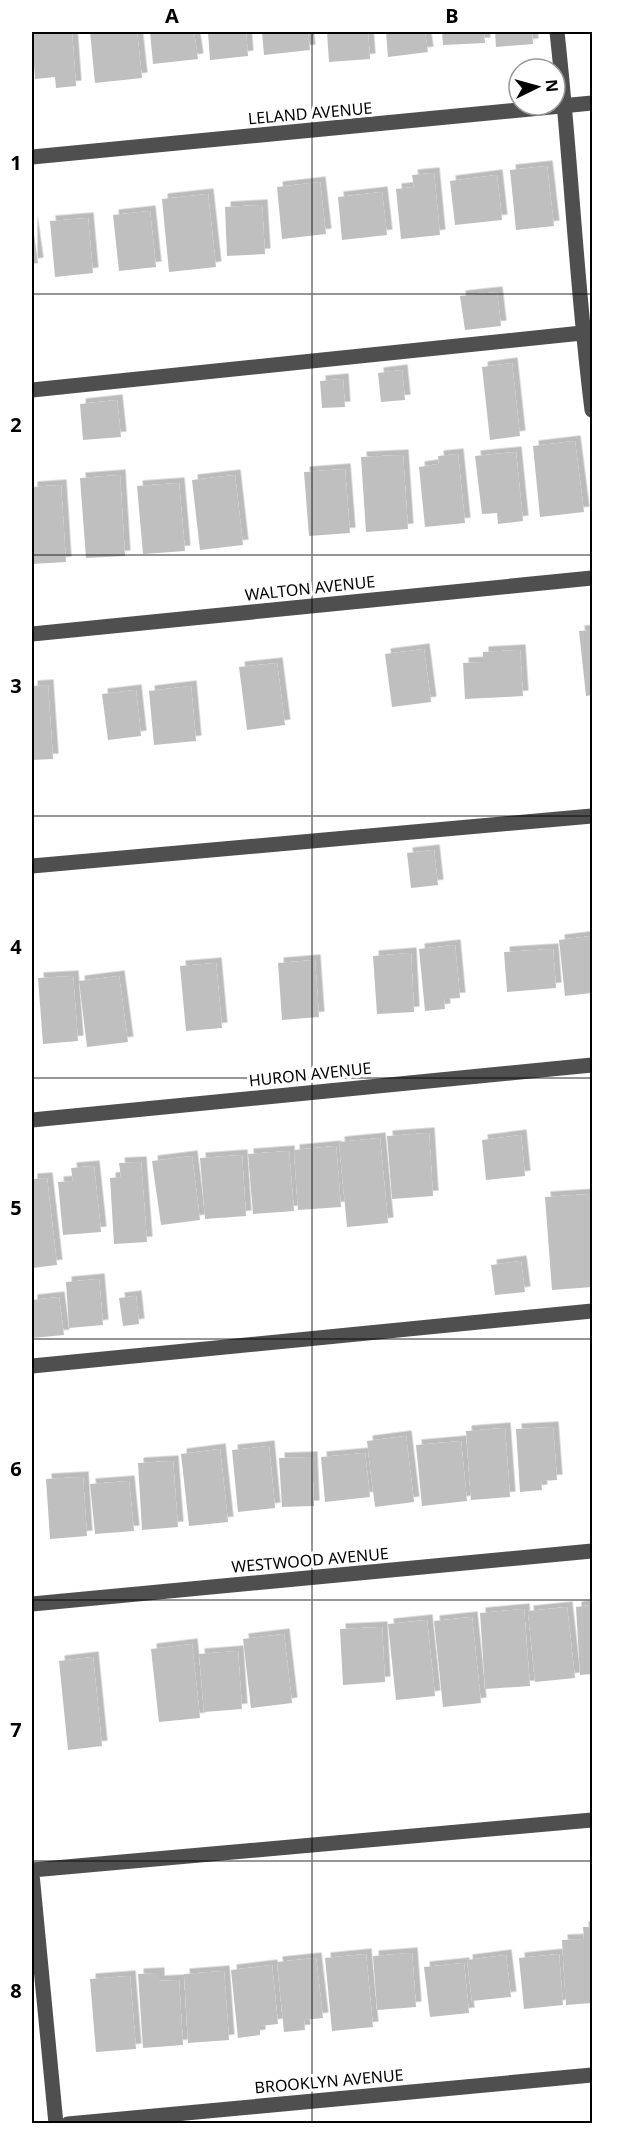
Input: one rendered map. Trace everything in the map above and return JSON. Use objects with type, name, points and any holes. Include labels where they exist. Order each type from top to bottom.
[{"type":"street","points":[[557,32],[560,57]]},
{"type":"street","name":"LELAND AVENUE","points":[[567,106],[592,104]]},
{"type":"street","name":"LELAND AVENUE","points":[[32,157],[507,112]]},
{"type":"street","points":[[566,117],[582,333],[592,410]]},
{"type":"street","points":[[32,390],[582,333]]},
{"type":"street","name":"WALTON AVENUE","points":[[32,634],[592,578]]},
{"type":"street","points":[[32,866],[592,816]]},
{"type":"street","name":"HURON AVENUE","points":[[32,1120],[592,1065]]},
{"type":"street","points":[[32,1366],[592,1311]]},
{"type":"street","name":"WESTWOOD AVENUE","points":[[32,1604],[592,1551]]},
{"type":"street","points":[[56,2124],[32,1872],[592,1820]]},
{"type":"street","name":"BROOKLYN AVENUE","points":[[68,2124],[592,2075]]},
{"type":"building","points":[[32,32],[72,32],[76,86],[56,88],[55,77],[35,79]]},
{"type":"building","points":[[90,32],[137,32],[142,78],[95,83]]},
{"type":"building","points":[[150,32],[194,32],[198,59],[153,64]]},
{"type":"building","points":[[208,32],[246,32],[248,56],[210,60]]},
{"type":"building","points":[[262,32],[308,32],[310,50],[264,55]]},
{"type":"building","points":[[327,32],[368,32],[370,59],[329,62]]},
{"type":"building","points":[[386,32],[425,32],[428,52],[388,57]]},
{"type":"building","points":[[442,32],[484,32],[485,43],[443,45]]},
{"type":"building","points":[[495,32],[532,32],[533,44],[496,47]]},
{"type":"building","points":[[547,166],[554,226],[516,230],[510,170]]},
{"type":"building","points":[[434,173],[440,235],[401,239],[396,189],[414,187],[412,175]]},
{"type":"building","points":[[497,175],[502,220],[455,225],[450,181]]},
{"type":"building","points":[[320,182],[326,234],[282,239],[277,187]]},
{"type":"building","points":[[382,192],[387,235],[342,240],[338,197]]},
{"type":"building","points":[[208,194],[216,267],[169,272],[162,199]]},
{"type":"building","points":[[262,205],[265,254],[227,256],[225,207]]},
{"type":"building","points":[[150,211],[156,267],[119,271],[113,215]]},
{"type":"building","points":[[88,218],[93,273],[55,277],[50,221]]},
{"type":"building","points":[[32,220],[38,263],[32,264]]},
{"type":"building","points":[[497,292],[501,326],[465,330],[460,296]]},
{"type":"building","points":[[512,363],[520,436],[490,440],[482,367]]},
{"type":"building","points":[[402,370],[405,400],[381,402],[378,373]]},
{"type":"building","points":[[343,379],[345,407],[322,408],[320,381]]},
{"type":"building","points":[[117,400],[121,437],[83,440],[80,404]]},
{"type":"building","points":[[575,441],[584,512],[540,517],[533,446]]},
{"type":"building","points":[[516,452],[523,521],[498,524],[497,513],[482,514],[475,456]]},
{"type":"building","points":[[458,454],[465,523],[425,527],[419,467],[439,464],[438,456]]},
{"type":"building","points":[[403,455],[408,529],[366,532],[361,457]]},
{"type":"building","points":[[345,469],[350,533],[309,536],[304,472]]},
{"type":"building","points":[[120,475],[125,556],[86,558],[80,478]]},
{"type":"building","points":[[235,475],[243,545],[200,550],[192,480]]},
{"type":"building","points":[[179,483],[185,551],[143,554],[137,486]]},
{"type":"building","points":[[61,485],[66,562],[32,564],[32,487]]},
{"type":"building","points":[[592,630],[592,695],[586,696],[579,631]]},
{"type":"building","points":[[424,649],[431,702],[392,707],[385,654]]},
{"type":"building","points":[[520,650],[523,696],[465,699],[463,663],[483,662],[483,652]]},
{"type":"building","points":[[277,663],[285,725],[247,730],[239,667]]},
{"type":"building","points":[[48,685],[53,759],[32,760],[32,686]]},
{"type":"building","points":[[191,686],[196,741],[154,745],[149,691]]},
{"type":"building","points":[[136,690],[141,736],[108,740],[102,694]]},
{"type":"building","points":[[434,850],[438,885],[411,888],[407,853]]},
{"type":"building","points":[[592,936],[592,993],[565,996],[559,940]]},
{"type":"building","points":[[455,945],[460,998],[444,999],[445,1009],[425,1011],[419,949]]},
{"type":"building","points":[[553,949],[556,988],[507,992],[504,952]]},
{"type":"building","points":[[411,953],[414,1012],[377,1014],[373,956]]},
{"type":"building","points":[[315,960],[319,1017],[282,1020],[278,963]]},
{"type":"building","points":[[216,963],[222,1028],[186,1031],[180,966]]},
{"type":"building","points":[[73,976],[78,1041],[43,1044],[38,978]]},
{"type":"building","points":[[119,976],[128,1042],[87,1047],[79,981]]},
{"type":"building","points":[[429,1133],[433,1196],[392,1199],[387,1136]]},
{"type":"building","points":[[521,1135],[525,1176],[486,1180],[482,1140]]},
{"type":"building","points":[[380,1138],[388,1223],[347,1227],[339,1142]]},
{"type":"building","points":[[336,1146],[341,1207],[298,1210],[294,1150]]},
{"type":"building","points":[[289,1151],[294,1211],[253,1214],[248,1154]]},
{"type":"building","points":[[242,1155],[246,1216],[205,1219],[200,1158]]},
{"type":"building","points":[[192,1156],[200,1220],[161,1225],[152,1161]]},
{"type":"building","points":[[141,1162],[147,1242],[114,1244],[110,1178],[121,1177],[119,1163]]},
{"type":"building","points":[[94,1166],[101,1232],[63,1235],[58,1182],[73,1181],[71,1168]]},
{"type":"building","points":[[47,1178],[57,1265],[32,1268],[32,1179]]},
{"type":"building","points":[[591,1194],[592,1287],[552,1290],[545,1197]]},
{"type":"building","points":[[521,1261],[525,1292],[495,1295],[491,1265]]},
{"type":"building","points":[[99,1279],[103,1325],[69,1328],[66,1282]]},
{"type":"building","points":[[136,1296],[139,1324],[123,1326],[119,1298]]},
{"type":"building","points":[[59,1297],[64,1335],[32,1338],[32,1300]]},
{"type":"building","points":[[553,1427],[557,1480],[541,1481],[542,1490],[520,1492],[516,1429]]},
{"type":"building","points":[[505,1428],[510,1497],[471,1500],[466,1431]]},
{"type":"building","points":[[406,1436],[414,1502],[375,1507],[367,1441]]},
{"type":"building","points":[[461,1441],[467,1501],[422,1506],[416,1445]]},
{"type":"building","points":[[269,1446],[275,1508],[238,1512],[232,1450]]},
{"type":"building","points":[[220,1449],[228,1522],[189,1526],[181,1454]]},
{"type":"building","points":[[365,1453],[370,1497],[325,1502],[321,1457]]},
{"type":"building","points":[[312,1457],[314,1506],[282,1507],[279,1458]]},
{"type":"building","points":[[173,1461],[178,1527],[142,1530],[138,1463]]},
{"type":"building","points":[[83,1477],[87,1536],[50,1539],[46,1479]]},
{"type":"building","points":[[129,1481],[134,1531],[95,1534],[90,1484]]},
{"type":"building","points":[[592,1605],[592,1674],[580,1675],[576,1607]]},
{"type":"building","points":[[567,1607],[575,1678],[535,1682],[528,1611]]},
{"type":"building","points":[[524,1609],[530,1686],[485,1689],[480,1613]]},
{"type":"building","points":[[472,1617],[481,1703],[443,1707],[434,1621]]},
{"type":"building","points":[[427,1620],[435,1696],[396,1700],[388,1624]]},
{"type":"building","points":[[382,1627],[385,1682],[343,1685],[340,1629]]},
{"type":"building","points":[[284,1634],[292,1703],[251,1708],[243,1639]]},
{"type":"building","points":[[192,1644],[200,1718],[159,1722],[151,1649]]},
{"type":"building","points":[[238,1651],[242,1709],[204,1712],[199,1654]]},
{"type":"building","points":[[93,1657],[102,1746],[68,1750],[59,1661]]},
{"type":"building","points":[[583,1927],[592,1927],[592,2003],[566,2005],[562,1940],[584,1939]]},
{"type":"building","points":[[412,1953],[416,2007],[377,2010],[373,1956]]},
{"type":"building","points":[[366,1954],[373,2027],[332,2031],[325,1958]]},
{"type":"building","points":[[559,1954],[563,2005],[524,2009],[519,1958]]},
{"type":"building","points":[[506,1955],[511,1997],[472,2001],[467,1960]]},
{"type":"building","points":[[316,1958],[323,2018],[304,2020],[305,2030],[284,2032],[277,1962]]},
{"type":"building","points":[[464,1963],[469,2013],[430,2017],[424,1967]]},
{"type":"building","points":[[272,1965],[278,2024],[260,2026],[260,2035],[238,2038],[231,1970]]},
{"type":"building","points":[[224,1971],[229,2040],[188,2043],[184,1974]]},
{"type":"building","points":[[159,1973],[159,1981],[179,1980],[183,2045],[143,2048],[138,1974]]},
{"type":"building","points":[[130,1976],[136,2049],[96,2052],[90,1979]]}]
